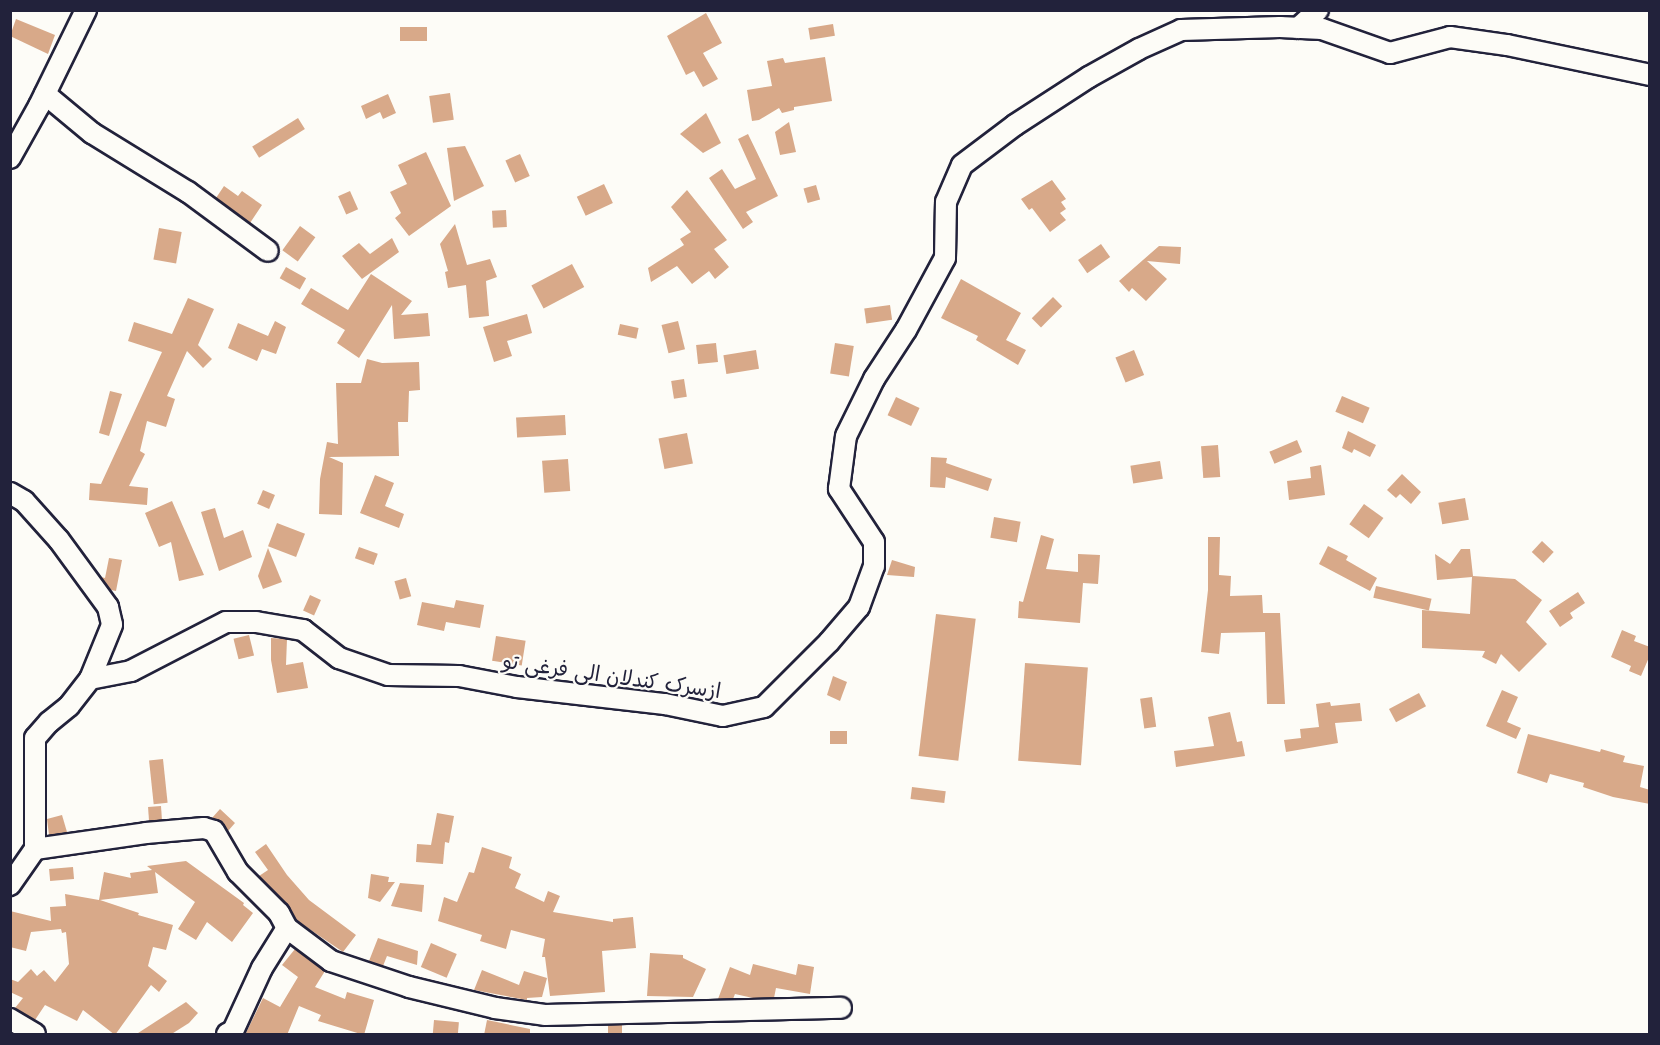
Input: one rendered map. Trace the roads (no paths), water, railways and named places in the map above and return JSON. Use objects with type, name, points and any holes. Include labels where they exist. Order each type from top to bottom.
[{"type":"street","points":[[10,158],[45,94],[86,10]]},
{"type":"street","points":[[1298,28],[1318,10]]},
{"type":"street","name":"ازسرک کندلان الی فرغی تو","points":[[90,679],[131,671],[226,622],[256,622],[303,630],[339,658],[388,675],[459,676],[517,687],[665,704],[723,716],[764,707],[829,642],[859,606],[874,566],[874,542],[839,489],[846,436],[874,379],[906,330],[945,258],[946,202],[962,165],[1089,77],[1139,49],[1181,30],[1322,29],[1390,53],[1450,37],[1508,45],[1650,75]]},
{"type":"street","points":[[45,94],[92,133],[188,192],[268,251]]},
{"type":"street","points":[[10,493],[24,501],[59,540],[108,607],[112,625],[90,679],[69,706],[34,738],[35,849],[10,885]]},
{"type":"street","points":[[35,849],[146,833],[204,828],[214,831],[238,872],[279,913],[286,928],[331,961],[408,987],[495,1008],[545,1015],[841,1008]]},
{"type":"street","points":[[227,1035],[233,1031],[262,968],[286,928]]},
{"type":"street","points":[[10,1019],[35,1035]]}]
